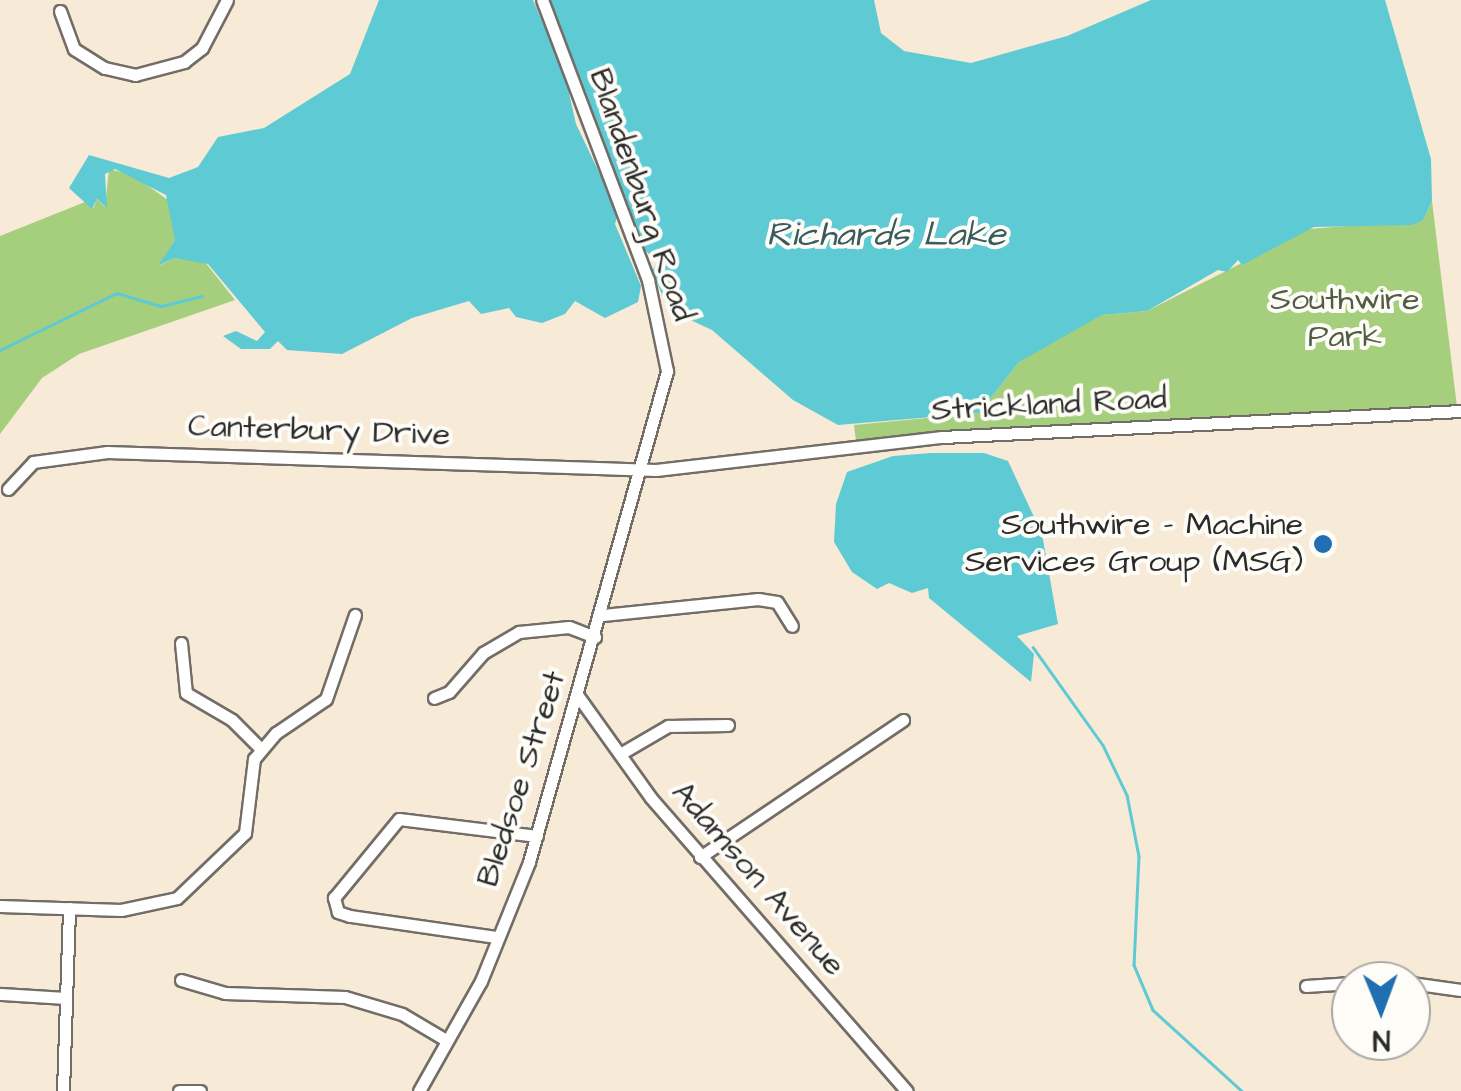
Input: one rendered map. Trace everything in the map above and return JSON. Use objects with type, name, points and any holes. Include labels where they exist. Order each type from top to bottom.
[{"type":"street","points":[[60,11],[63,31],[87,60],[135,75],[193,55],[212,36],[227,0]]},
{"type":"street","name":"Blandenburg Road","points":[[542,0],[661,320],[667,371],[642,469]]},
{"type":"street","name":"Strickland Road","points":[[642,469],[942,437],[1461,411]]},
{"type":"street","name":"Canterbury Drive","points":[[8,489],[32,462],[107,452],[642,469]]},
{"type":"street","name":"Bledsoe Street","points":[[419,1091],[496,938],[537,836],[642,469]]},
{"type":"street","points":[[602,616],[758,599],[777,602],[792,626]]},
{"type":"street","points":[[0,906],[150,908],[177,898],[245,833],[250,776],[260,748],[326,699],[355,616]]},
{"type":"street","points":[[434,698],[449,692],[483,652],[520,632],[568,627],[595,637]]},
{"type":"street","points":[[181,643],[183,682],[192,700],[232,720],[260,748]]},
{"type":"street","name":"Adamson Avenue","points":[[578,696],[700,857],[907,1091]]},
{"type":"street","points":[[700,857],[903,720]]},
{"type":"street","points":[[620,754],[668,726],[728,725]]},
{"type":"street","points":[[496,938],[350,916],[338,912],[334,898],[399,819],[537,836]]},
{"type":"street","points":[[63,1091],[69,908]]},
{"type":"street","points":[[181,980],[225,993],[345,997],[402,1014],[446,1040]]},
{"type":"street","points":[[1306,986],[1331,984]]},
{"type":"street","points":[[1431,986],[1461,990]]},
{"type":"street","points":[[0,994],[64,998]]},
{"type":"street","points":[[180,1091],[200,1091]]},
{"type":"green space","points":[[109,169],[133,175],[172,203],[175,240],[159,266],[174,258],[205,262],[235,300],[79,354],[42,378],[0,434],[0,236],[85,202],[93,209],[97,199],[105,207]]},
{"type":"green space","name":"Southwire Park","points":[[1432,201],[1457,407],[856,441],[854,425],[979,413],[1019,362],[1102,315],[1147,311],[1309,229],[1423,220]]},
{"type":"water","points":[[379,0],[533,0],[565,76],[576,124],[618,212],[615,224],[641,286],[638,302],[605,318],[575,301],[565,314],[542,323],[516,317],[509,308],[481,314],[469,301],[412,318],[342,354],[287,350],[278,341],[270,349],[241,349],[223,336],[236,331],[257,341],[265,332],[208,264],[174,258],[158,266],[175,240],[166,195],[115,169],[105,174],[107,208],[97,199],[92,209],[69,188],[89,155],[169,178],[198,167],[218,137],[264,128],[350,74]]},
{"type":"water","name":"Richards Lake","points":[[549,0],[874,0],[881,33],[904,51],[971,63],[1067,36],[1151,0],[1385,0],[1431,159],[1432,201],[1423,220],[1411,225],[1314,227],[1242,265],[1238,260],[1227,272],[1218,270],[1147,311],[1102,315],[1019,362],[979,413],[838,425],[793,400],[712,330],[669,310],[652,272],[657,261],[640,246]]},
{"type":"water","points":[[984,453],[1008,461],[1042,534],[1058,624],[1017,636],[1034,654],[1031,682],[929,598],[928,588],[912,593],[889,583],[877,589],[852,572],[834,542],[836,504],[847,472],[893,456]]},
{"type":"waterway","points":[[0,350],[117,293],[161,306],[202,296]]},
{"type":"waterway","points":[[1033,647],[1103,745],[1127,795],[1139,856],[1134,965],[1153,1010],[1242,1091]]},
{"type":"place","name":"Southwire - Machine Services Group (MSG)","points":[[1323,544]]}]
